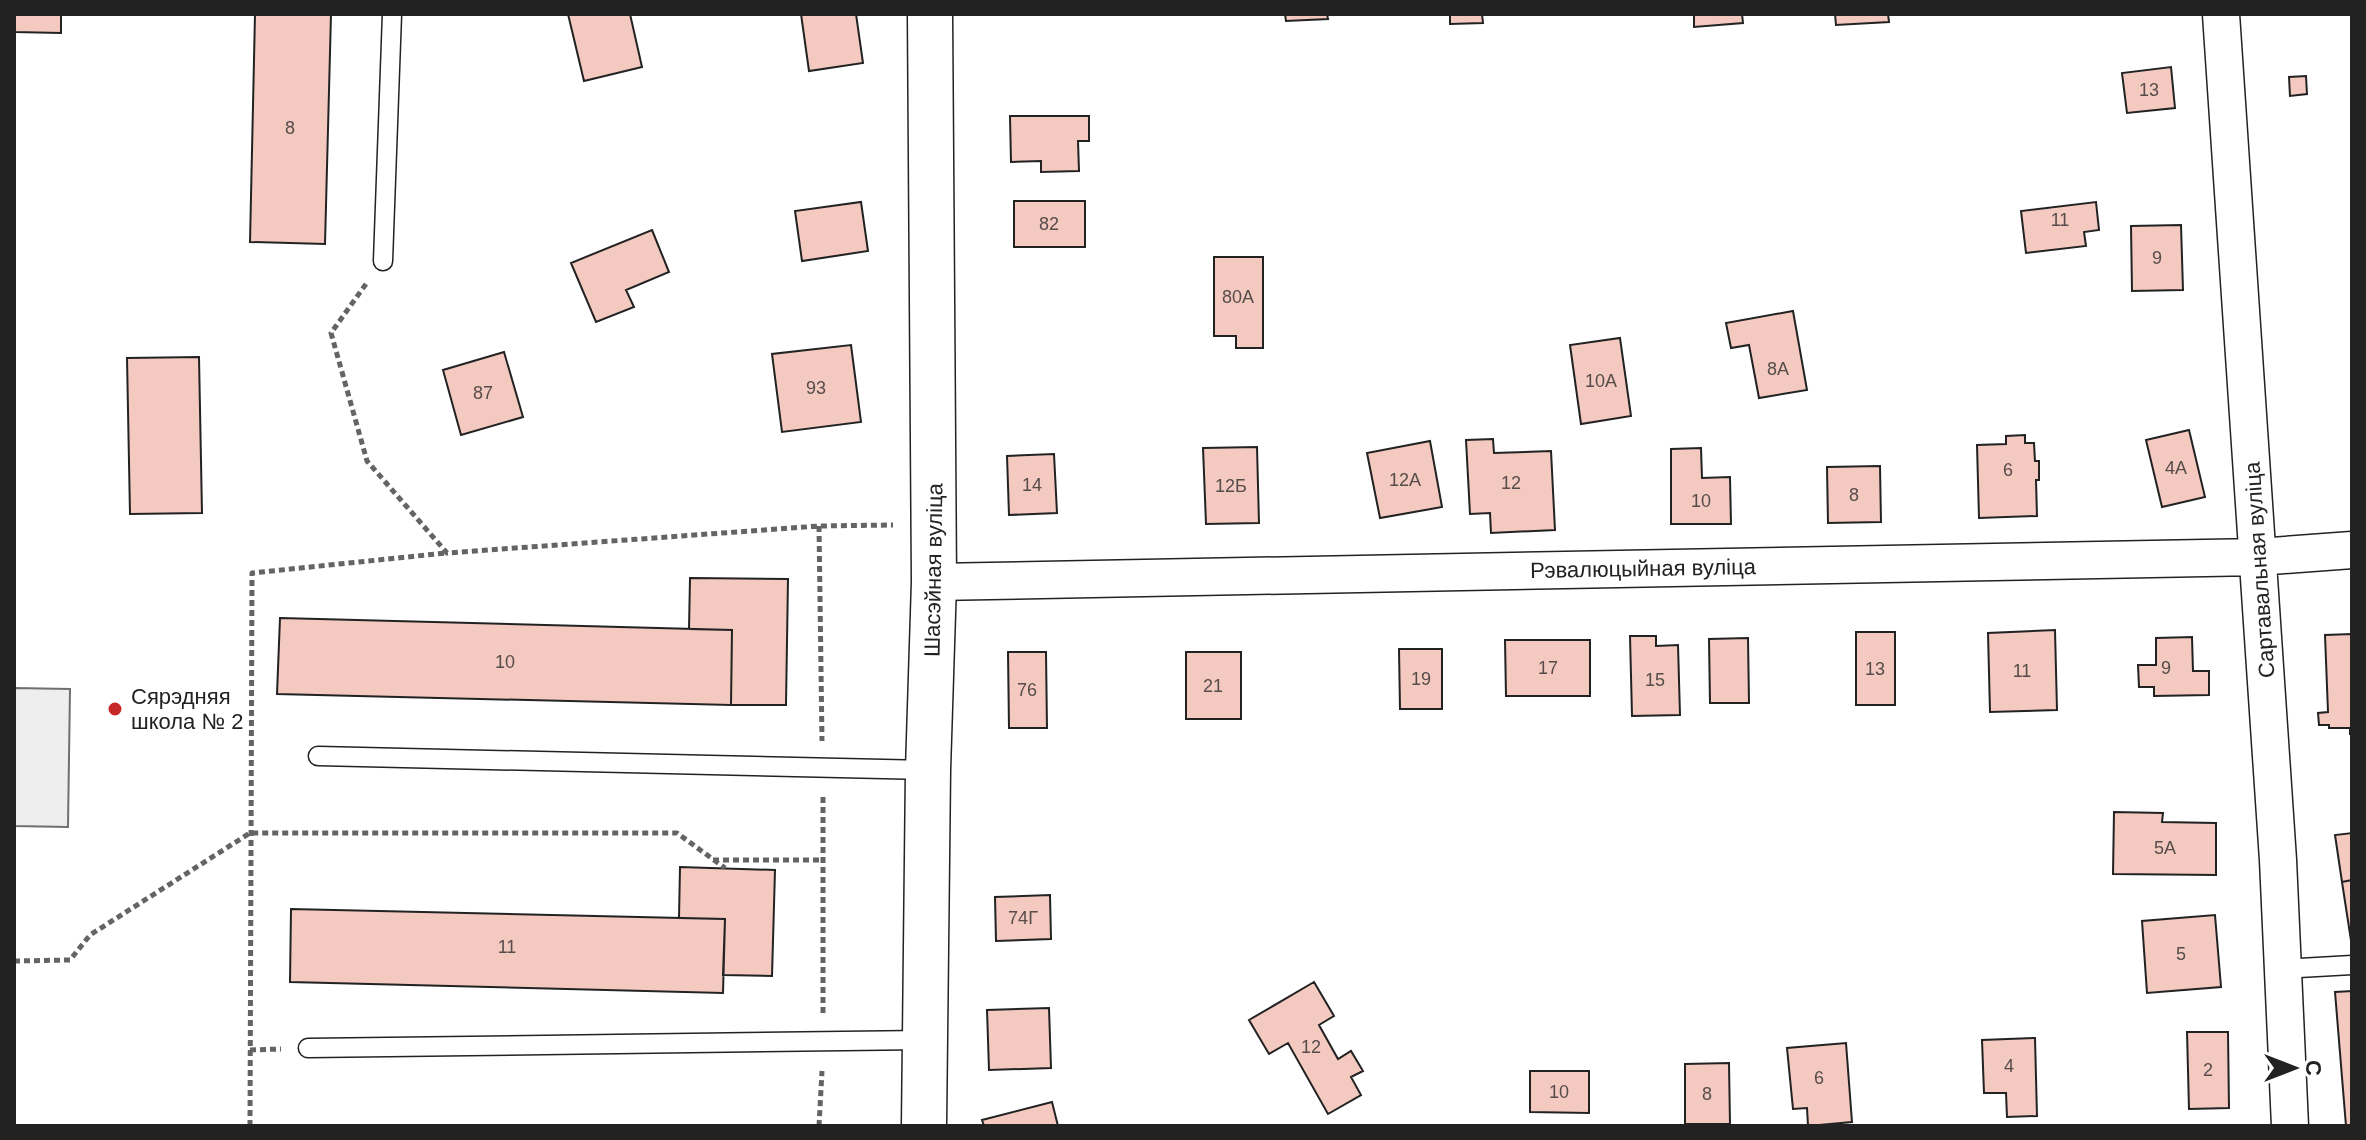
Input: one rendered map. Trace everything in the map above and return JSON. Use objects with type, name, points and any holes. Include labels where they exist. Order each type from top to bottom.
[{"type":"main road","name":"Шасэйная вуліца","points":[[924,1126],[928,770],[934,582],[930,14]]},
{"type":"street","name":"Сартавальная вуліца","points":[[2221,14],[2258,557],[2290,1126]]},
{"type":"street","name":"Рэвалюцыйная вуліца","points":[[934,582],[2258,557],[2352,550]]},
{"type":"lane","points":[[383,261],[392,14]]},
{"type":"lane","points":[[318,756],[928,770]]},
{"type":"lane","points":[[2283,969],[2352,965]]},
{"type":"lane","points":[[308,1048],[924,1040]]},
{"type":"path","points":[[383,261],[331,333],[367,461],[447,553]]},
{"type":"path","points":[[250,1126],[252,573],[447,553],[819,526],[934,524]]},
{"type":"path","points":[[14,961],[70,960],[90,935],[250,833],[677,833],[725,868]]},
{"type":"path","points":[[713,860],[823,860]]},
{"type":"path","points":[[819,1126],[823,1041]]},
{"type":"shaded area","points":[[14,688],[70,689],[68,827],[14,826]]},
{"type":"building","points":[[14,14],[61,14],[61,33],[14,32]]},
{"type":"building","points":[[255,14],[331,14],[325,244],[250,242]]},
{"type":"building","points":[[568,14],[630,14],[642,67],[584,81]]},
{"type":"building","points":[[801,14],[856,14],[863,63],[809,71]]},
{"type":"building","points":[[1285,14],[1327,14],[1328,19],[1286,21]]},
{"type":"building","points":[[1450,14],[1482,14],[1483,23],[1450,24]]},
{"type":"building","points":[[1694,14],[1742,14],[1743,23],[1694,27]]},
{"type":"building","points":[[1835,14],[1888,14],[1889,22],[1836,25]]},
{"type":"building","points":[[2171,67],[2175,108],[2127,113],[2122,73]]},
{"type":"building","points":[[2306,76],[2307,94],[2290,96],[2289,77]]},
{"type":"building","points":[[1010,116],[1089,116],[1089,141],[1078,141],[1079,171],[1041,172],[1041,161],[1011,162]]},
{"type":"building","points":[[1014,201],[1085,201],[1085,247],[1014,247]]},
{"type":"building","points":[[861,202],[868,251],[802,261],[795,211]]},
{"type":"building","points":[[2096,202],[2099,230],[2084,232],[2086,246],[2026,253],[2021,211]]},
{"type":"building","points":[[2181,225],[2183,290],[2132,291],[2131,226]]},
{"type":"building","points":[[652,230],[669,272],[626,290],[634,307],[596,322],[571,263]]},
{"type":"building","points":[[1214,257],[1263,257],[1263,348],[1236,348],[1236,336],[1214,336]]},
{"type":"building","points":[[1793,311],[1807,390],[1759,398],[1749,345],[1731,348],[1726,323]]},
{"type":"building","points":[[1620,338],[1631,416],[1581,424],[1570,345]]},
{"type":"building","points":[[851,345],[861,422],[782,432],[772,354]]},
{"type":"building","points":[[504,352],[523,417],[461,435],[443,370]]},
{"type":"building","points":[[199,357],[202,513],[130,514],[127,358]]},
{"type":"building","points":[[2189,430],[2205,497],[2162,507],[2146,440]]},
{"type":"building","points":[[2025,435],[2025,443],[2034,443],[2035,461],[2039,461],[2037,516],[1979,518],[1977,445],[2006,444],[2006,436]]},
{"type":"building","points":[[1493,439],[1494,453],[1551,451],[1555,530],[1491,533],[1490,513],[1470,514],[1466,440]]},
{"type":"building","points":[[1430,441],[1442,507],[1380,518],[1367,453]]},
{"type":"building","points":[[1257,447],[1259,523],[1206,524],[1203,448]]},
{"type":"building","points":[[1701,448],[1702,478],[1730,477],[1731,524],[1671,524],[1671,449]]},
{"type":"building","points":[[1054,454],[1057,513],[1009,515],[1007,456]]},
{"type":"building","points":[[1880,466],[1881,522],[1828,523],[1827,467]]},
{"type":"building","points":[[690,578],[788,579],[786,705],[731,705],[732,630],[689,629]]},
{"type":"building","points":[[280,618],[732,630],[731,705],[277,694]]},
{"type":"building","points":[[2055,630],[2057,710],[1990,712],[1988,633]]},
{"type":"building","points":[[1856,632],[1895,632],[1895,705],[1856,705]]},
{"type":"building","points":[[2352,634],[2350,734],[2350,728],[2319,725],[2318,713],[2328,712],[2325,635]]},
{"type":"building","points":[[1630,636],[1656,636],[1656,646],[1678,645],[1680,715],[1632,716]]},
{"type":"building","points":[[2192,637],[2193,671],[2209,671],[2209,695],[2154,696],[2154,687],[2139,687],[2138,665],[2156,665],[2156,638]]},
{"type":"building","points":[[1748,638],[1749,703],[1710,703],[1709,639]]},
{"type":"building","points":[[1505,640],[1590,640],[1590,696],[1506,696]]},
{"type":"building","points":[[1399,649],[1442,649],[1442,709],[1400,709]]},
{"type":"building","points":[[1008,652],[1046,652],[1047,728],[1009,728]]},
{"type":"building","points":[[1186,652],[1241,652],[1241,719],[1186,719]]},
{"type":"building","points":[[2114,812],[2163,813],[2162,822],[2216,823],[2216,875],[2113,874]]},
{"type":"building","points":[[2352,833],[2352,880],[2342,882],[2335,835]]},
{"type":"building","points":[[680,867],[775,870],[772,976],[723,975],[725,919],[679,918]]},
{"type":"building","points":[[2352,880],[2352,947],[2342,882]]},
{"type":"building","points":[[1050,895],[1051,939],[996,941],[995,897]]},
{"type":"building","points":[[291,909],[725,919],[723,993],[290,982]]},
{"type":"building","points":[[2215,915],[2221,987],[2147,993],[2142,921]]},
{"type":"building","points":[[1314,982],[1334,1016],[1319,1025],[1338,1059],[1351,1051],[1363,1071],[1351,1077],[1361,1095],[1328,1114],[1288,1043],[1269,1054],[1249,1020]]},
{"type":"building","points":[[2352,991],[2352,1126],[2346,1126],[2335,992]]},
{"type":"building","points":[[1049,1008],[1051,1068],[989,1070],[987,1010]]},
{"type":"building","points":[[2187,1032],[2228,1032],[2229,1108],[2189,1109]]},
{"type":"building","points":[[2035,1038],[2037,1116],[2007,1117],[2006,1093],[1984,1093],[1982,1040]]},
{"type":"building","points":[[1846,1043],[1852,1122],[1808,1126],[1807,1108],[1793,1109],[1787,1048]]},
{"type":"building","points":[[1729,1063],[1730,1124],[1685,1124],[1685,1064]]},
{"type":"building","points":[[1530,1071],[1589,1071],[1589,1113],[1530,1112]]},
{"type":"building","points":[[1052,1102],[1058,1126],[984,1126],[982,1120]]},
{"type":"place","name":"Сярэдняя школа № 2","points":[[115,709]]}]
